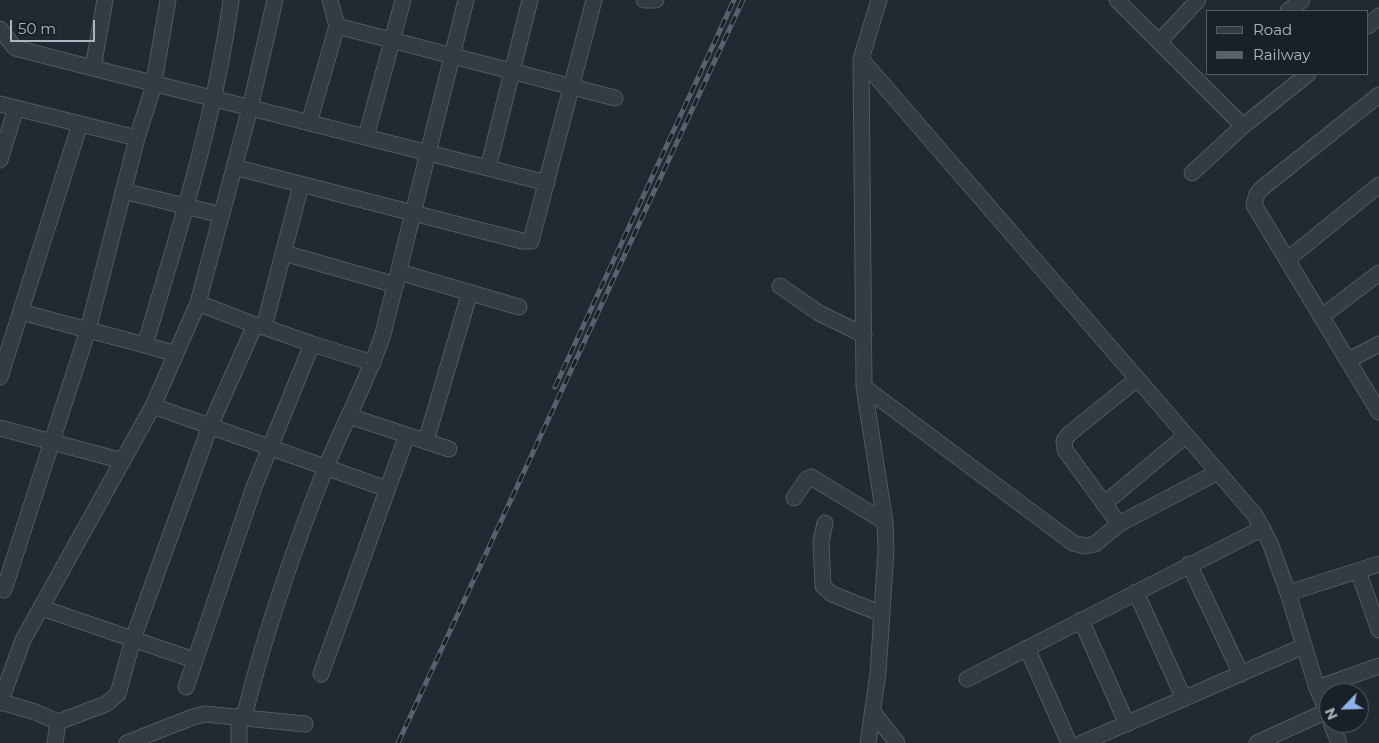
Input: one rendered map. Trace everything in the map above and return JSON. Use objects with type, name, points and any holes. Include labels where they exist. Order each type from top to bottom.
[{"type":"street","points":[[93,68],[105,0]]},
{"type":"street","points":[[4,590],[88,330],[123,190],[154,84],[168,0]]},
{"type":"street","points":[[145,345],[187,206],[214,99],[223,56],[231,0]]},
{"type":"street","points":[[275,0],[250,108],[198,304],[153,406],[23,640],[11,668],[0,703],[40,714],[58,722],[113,700],[122,686],[133,640],[210,426],[260,326],[284,253],[301,186]]},
{"type":"street","points":[[309,123],[337,26],[330,0]]},
{"type":"street","points":[[366,137],[403,0]]},
{"type":"street","points":[[239,743],[241,716],[261,650],[326,468],[373,363],[398,279],[466,0]]},
{"type":"street","points":[[488,168],[530,0]]},
{"type":"street","points":[[234,167],[301,186],[413,212],[522,241],[531,241],[594,0]]},
{"type":"street","points":[[644,0],[656,0]]},
{"type":"street","points":[[868,743],[873,712],[886,551],[885,522],[864,387],[860,59],[879,0]]},
{"type":"street","points":[[1117,0],[1243,126]]},
{"type":"street","points":[[1160,42],[1198,0]]},
{"type":"street","points":[[1289,10],[1302,0]]},
{"type":"street","points":[[1369,25],[1379,16]]},
{"type":"street","points":[[337,26],[511,73],[615,98]]},
{"type":"street","points":[[0,29],[9,43],[24,52],[547,184]]},
{"type":"street","points":[[860,59],[1216,473],[1255,514],[1263,528],[1288,593],[1319,693]]},
{"type":"street","points":[[1192,173],[1243,126],[1307,75]]},
{"type":"street","points":[[1379,95],[1257,194],[1254,204],[1379,412]]},
{"type":"street","points":[[0,104],[137,138]]},
{"type":"street","points":[[0,160],[16,108]]},
{"type":"street","points":[[0,377],[80,124]]},
{"type":"street","points":[[1288,259],[1379,185]]},
{"type":"street","points":[[123,190],[222,215]]},
{"type":"street","points":[[284,253],[398,279],[470,292],[519,307]]},
{"type":"street","points":[[1321,317],[1379,273]]},
{"type":"street","points":[[780,286],[819,313],[864,335]]},
{"type":"street","points":[[426,441],[470,292]]},
{"type":"street","points":[[198,304],[373,363]]},
{"type":"street","points":[[21,312],[176,354]]},
{"type":"street","points":[[186,687],[270,447],[312,344]]},
{"type":"street","points":[[1349,360],[1379,344]]},
{"type":"street","points":[[1119,524],[1065,450],[1064,442],[1069,434],[1136,380]]},
{"type":"street","points":[[864,387],[1073,543],[1085,546],[1095,544],[1119,524],[1216,473]]},
{"type":"street","points":[[153,406],[387,489]]},
{"type":"street","points":[[349,416],[449,449]]},
{"type":"street","points":[[0,428],[123,461]]},
{"type":"street","points":[[320,674],[407,434]]},
{"type":"street","points":[[1104,504],[1185,436]]},
{"type":"street","points":[[794,498],[807,479],[811,477],[885,522]]},
{"type":"street","points":[[825,523],[821,542],[823,586],[832,594],[882,614]]},
{"type":"street","points":[[967,679],[1189,564],[1263,528]]},
{"type":"street","points":[[1189,564],[1241,674]]},
{"type":"street","points":[[1288,593],[1379,564]]},
{"type":"street","points":[[1358,571],[1379,630]]},
{"type":"street","points":[[1136,592],[1184,699]]},
{"type":"street","points":[[42,608],[194,660]]},
{"type":"street","points":[[1081,620],[1127,724]]},
{"type":"street","points":[[1082,743],[1304,646]]},
{"type":"street","points":[[1027,648],[1069,743]]},
{"type":"street","points":[[1317,688],[1379,666]]},
{"type":"street","points":[[873,712],[897,743]]},
{"type":"street","points":[[127,743],[160,737],[199,715],[241,716],[305,724]]},
{"type":"street","points":[[1257,743],[1319,721]]},
{"type":"street","points":[[55,743],[58,722]]},
{"type":"railway","points":[[555,387],[734,0]]},
{"type":"railway","points":[[398,743],[743,0]]}]
